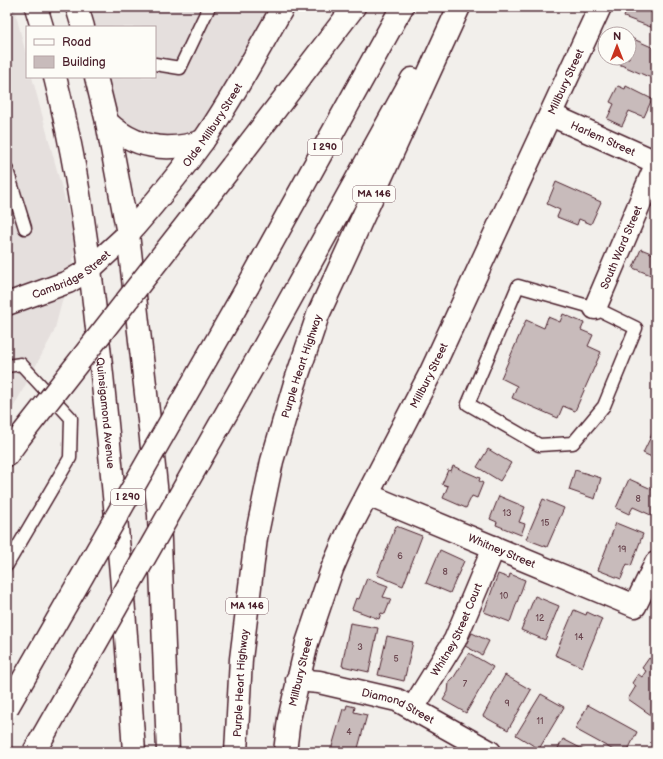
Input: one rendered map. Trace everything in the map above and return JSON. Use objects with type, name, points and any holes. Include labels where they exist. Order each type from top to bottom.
[{"type":"main road","points":[[36,7],[42,26]]},
{"type":"main road","points":[[77,7],[82,26]]},
{"type":"main road","name":"Olde Millbury Street","points":[[128,234],[175,178],[203,141],[225,107],[283,7]]},
{"type":"main road","points":[[7,455],[354,7]]},
{"type":"main road","name":"I 290","points":[[7,708],[248,286],[402,7]]},
{"type":"main road","points":[[34,752],[255,363],[452,7]]},
{"type":"main road","name":"Purple Heart Highway","points":[[236,752],[241,658],[256,538],[272,461],[294,383],[318,315],[459,7]]},
{"type":"main road","name":"Millbury Street","points":[[285,752],[289,718],[307,643],[332,569],[348,532],[430,374],[600,7]]},
{"type":"main road","name":"Quinsigamond Avenue","points":[[55,78],[74,166],[90,269],[109,443],[134,752]]},
{"type":"main road","points":[[96,78],[107,122],[128,234],[159,515],[168,752]]},
{"type":"main road","name":"Harlem Street","points":[[551,114],[656,162]]},
{"type":"main road","points":[[107,122],[125,137],[158,148],[180,147],[203,141]]},
{"type":"main road","name":"South Ward Street","points":[[594,308],[656,165]]},
{"type":"main road","name":"Cambridge Street","points":[[7,304],[68,282],[90,269],[128,234]]},
{"type":"main road","name":"Whitney Street","points":[[368,495],[635,606],[656,563]]},
{"type":"main road","name":"Whitney Street Court","points":[[413,708],[455,640],[494,548]]},
{"type":"main road","name":"Diamond Street","points":[[298,680],[319,682],[397,700],[490,752]]},
{"type":"lane","points":[[156,64],[180,68],[209,7]]},
{"type":"lane","points":[[7,170],[25,228]]},
{"type":"lane","points":[[518,286],[594,308],[636,328],[604,406],[573,443],[539,445],[468,404],[518,286]]},
{"type":"lane","points":[[7,366],[21,364],[71,418],[70,458],[7,565]]},
{"type":"shaded area","points":[[7,7],[14,7],[26,54],[26,78],[32,78],[77,245],[54,332],[7,419]]},
{"type":"shaded area","points":[[84,7],[271,7],[196,135],[141,139],[115,123],[103,78],[156,78],[156,26],[90,26]]},
{"type":"building","points":[[628,7],[656,7],[656,29],[624,17]]},
{"type":"building","points":[[637,41],[656,49],[656,80],[623,66],[637,66]]},
{"type":"building","points":[[618,86],[625,89],[626,86],[652,99],[644,117],[629,111],[622,126],[607,119],[614,104],[610,102]]},
{"type":"building","points":[[556,182],[601,202],[591,224],[579,219],[577,225],[557,217],[560,210],[547,204]]},
{"type":"building","points":[[641,249],[656,255],[656,277],[633,268]]},
{"type":"building","points":[[563,314],[584,323],[581,330],[593,335],[588,346],[601,352],[575,411],[563,406],[558,418],[512,398],[517,386],[501,378],[526,320],[544,328],[548,317],[560,322]]},
{"type":"building","points":[[656,426],[656,459],[643,453]]},
{"type":"building","points":[[488,449],[511,463],[500,481],[477,467]]},
{"type":"building","points":[[453,466],[480,478],[479,481],[483,483],[477,498],[472,496],[466,508],[443,498],[448,486],[442,484],[448,470],[451,471]]},
{"type":"building","points":[[575,470],[601,478],[595,499],[569,490]]},
{"type":"building","points":[[629,479],[656,491],[656,510],[653,516],[633,507],[629,514],[616,508]]},
{"type":"building","points":[[499,496],[525,507],[519,522],[525,524],[521,535],[496,525],[497,522],[490,519]]},
{"type":"building","points":[[543,499],[564,508],[547,547],[526,539]]},
{"type":"building","points":[[616,523],[643,534],[631,566],[627,564],[621,579],[598,570]]},
{"type":"building","points":[[396,526],[422,536],[403,586],[377,575]]},
{"type":"building","points":[[440,550],[464,561],[450,593],[426,583]]},
{"type":"building","points":[[498,574],[509,578],[510,574],[525,580],[510,622],[484,612]]},
{"type":"building","points":[[367,578],[388,586],[383,597],[391,599],[385,614],[381,613],[379,619],[352,609],[356,598],[359,599]]},
{"type":"building","points":[[535,596],[559,606],[545,640],[521,630]]},
{"type":"building","points":[[574,610],[586,615],[587,612],[602,619],[582,667],[555,655]]},
{"type":"building","points":[[350,623],[378,628],[369,672],[342,666]]},
{"type":"building","points":[[472,633],[489,641],[482,655],[465,646]]},
{"type":"building","points":[[387,636],[413,642],[404,681],[378,675]]},
{"type":"building","points":[[469,653],[493,667],[466,713],[443,700],[448,692],[449,682],[454,677]]},
{"type":"building","points":[[656,657],[656,708],[651,715],[628,699],[636,686],[632,683],[638,674],[642,677],[646,671],[642,668],[649,658],[653,661]]},
{"type":"building","points":[[505,675],[531,690],[508,730],[483,716]]},
{"type":"building","points":[[541,694],[564,707],[539,749],[516,735]]},
{"type":"building","points":[[347,705],[355,707],[354,712],[367,715],[357,752],[339,752],[331,750],[343,709],[346,709]]},
{"type":"building","points":[[588,705],[637,732],[627,752],[617,752],[575,729]]},
{"type":"building","points":[[563,739],[588,752],[556,752]]}]
